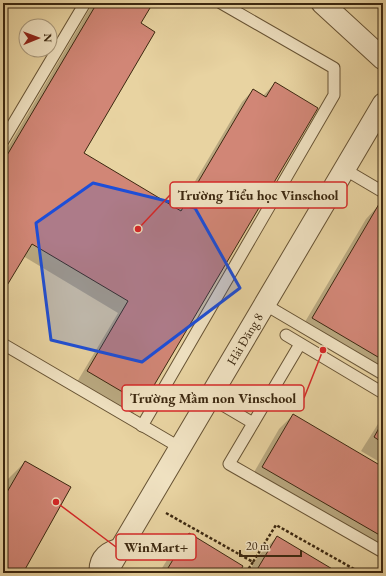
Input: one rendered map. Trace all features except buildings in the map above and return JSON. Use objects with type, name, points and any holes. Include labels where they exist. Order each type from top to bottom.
[{"type":"street","points":[[322,3],[340,17],[383,59]]},
{"type":"street","name":"Hải Đăng 8","points":[[106,573],[209,396],[383,104]]},
{"type":"lane","points":[[3,141],[85,3]]},
{"type":"lane","points":[[142,426],[334,95],[334,68],[233,6],[221,3]]},
{"type":"lane","points":[[344,169],[383,192]]},
{"type":"lane","points":[[264,304],[383,374]]},
{"type":"lane","points":[[286,336],[381,389]]},
{"type":"lane","points":[[3,344],[179,447]]},
{"type":"lane","points":[[300,344],[229,464],[383,552]]},
{"type":"lane","points":[[209,396],[253,423]]},
{"type":"lane","points":[[95,573],[101,553],[110,546],[122,544]]},
{"type":"path","points":[[163,511],[253,562]]},
{"type":"path","points":[[246,573],[276,525],[361,573]]},
{"type":"highlighted area","points":[[93,183],[195,208],[240,288],[142,362],[51,340],[36,223]]},
{"type":"place","name":"Trường Tiểu học Vinschool","points":[[138,229]]},
{"type":"place","name":"Trường Mầm non Vinschool","points":[[323,350]]},
{"type":"place","name":"WinMart+","points":[[56,502]]}]
